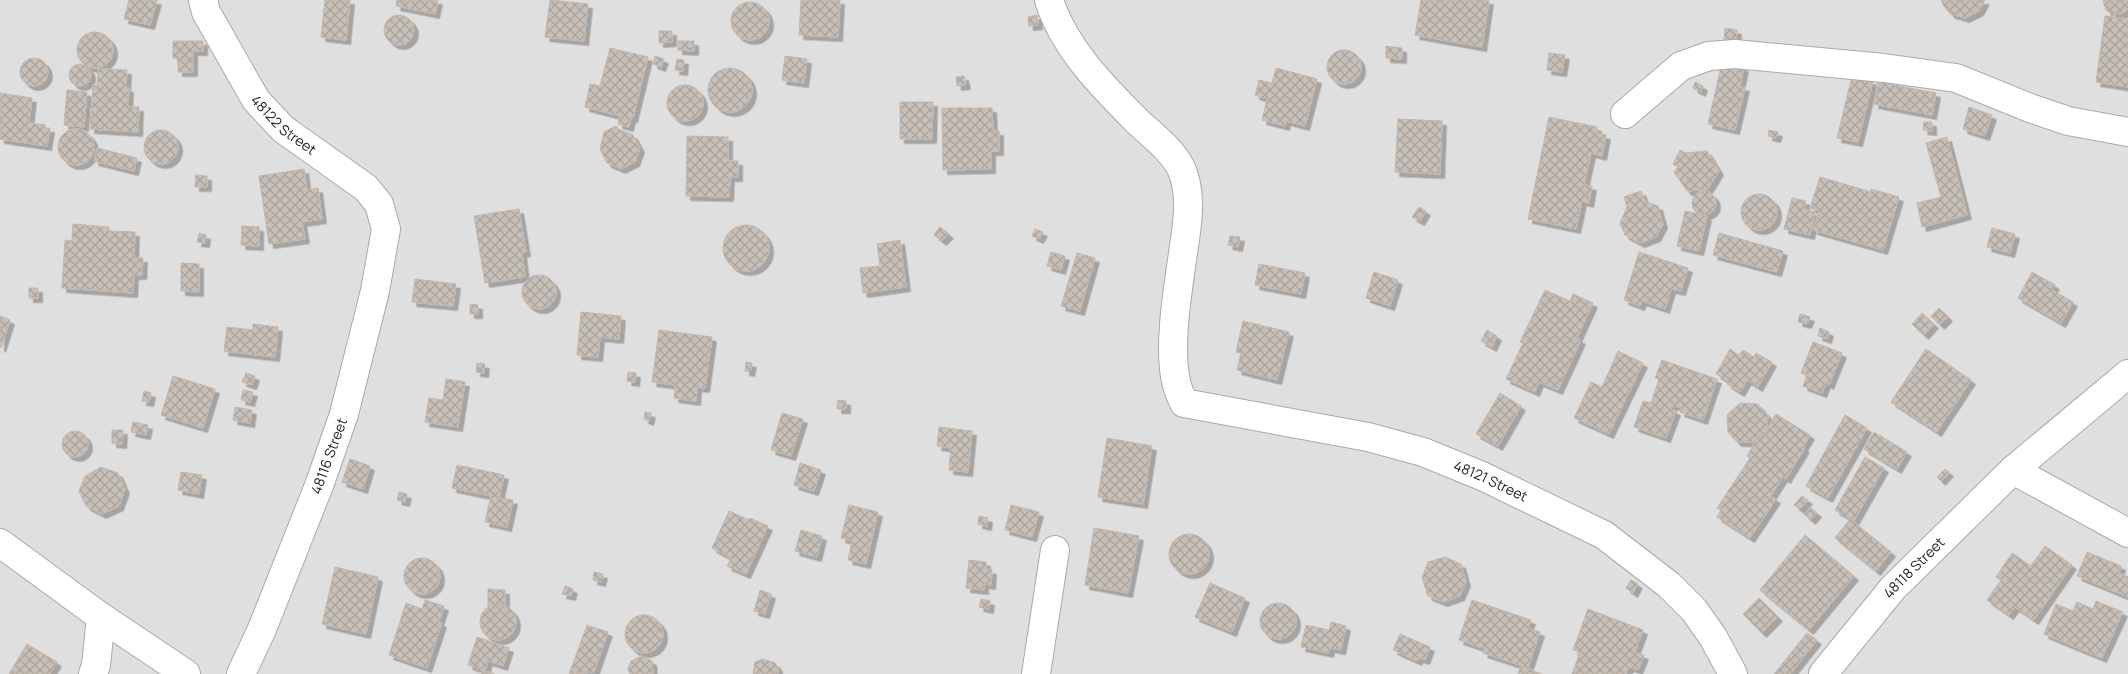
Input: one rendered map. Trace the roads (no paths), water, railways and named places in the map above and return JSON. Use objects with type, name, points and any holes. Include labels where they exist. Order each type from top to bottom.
[{"type":"street","name":"48122 Street","points":[[203,0],[206,12],[256,100],[283,129],[366,188],[379,204],[386,229]]},
{"type":"street","name":"48121 Street","points":[[1049,0],[1071,43],[1093,75],[1168,150],[1183,172],[1187,193],[1188,225],[1178,293],[1173,360],[1176,383],[1184,403],[1368,437],[1423,452],[1482,476],[1604,535],[1669,585],[1694,610],[1713,637],[1733,674]]},
{"type":"street","points":[[1625,114],[1681,66],[1709,56],[1735,54],[1884,68],[1956,78],[2068,121],[2128,132]]},
{"type":"street","name":"48116 Street","points":[[241,674],[262,629],[320,483],[344,414],[375,291],[386,229]]},
{"type":"street","name":"48118 Street","points":[[1823,674],[1894,588],[2013,470],[2128,374]]},
{"type":"street","points":[[2013,470],[2128,533]]},
{"type":"street","points":[[0,543],[101,617],[186,674]]},
{"type":"street","points":[[1036,674],[1055,550]]},
{"type":"street","points":[[94,674],[101,617]]}]
